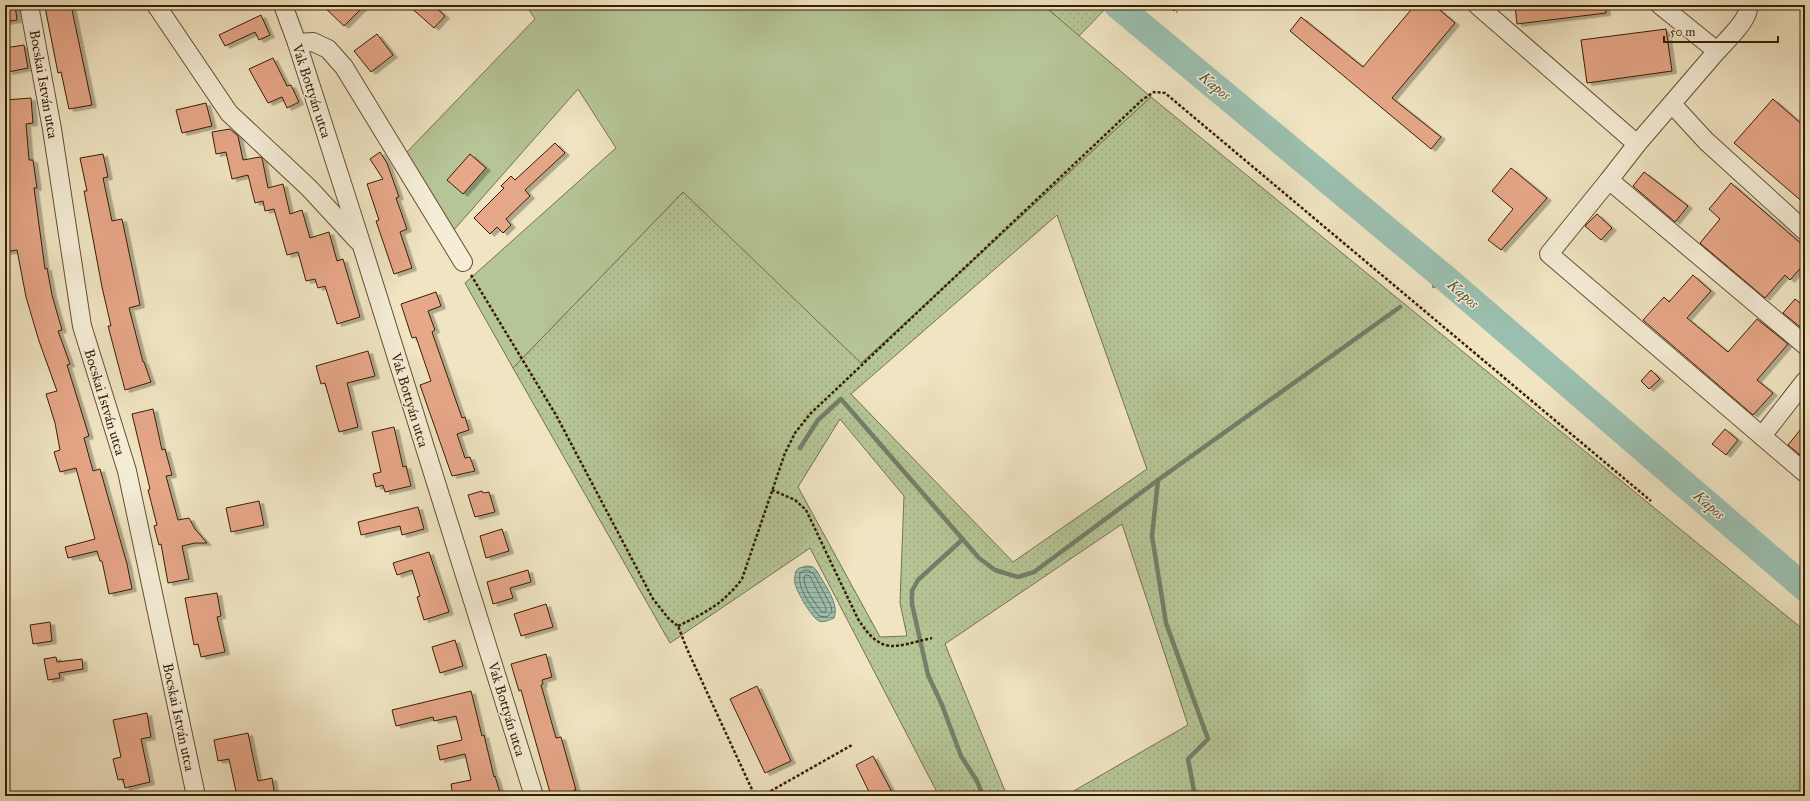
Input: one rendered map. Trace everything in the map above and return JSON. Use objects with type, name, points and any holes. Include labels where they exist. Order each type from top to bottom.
[{"type":"street","name":"Bocskai István utca","points":[[29,5],[52,129],[82,326],[127,471],[196,796]]},
{"type":"street","points":[[156,5],[229,113],[309,188],[362,246]]},
{"type":"street","name":"Vak Bottyán utca","points":[[283,5],[297,43],[362,246],[534,796]]},
{"type":"street","points":[[1477,5],[1637,144]]},
{"type":"street","points":[[1660,5],[1717,51]]},
{"type":"street","points":[[1748,5],[1749,10],[1744,19],[1637,144],[1549,254],[1805,473]]},
{"type":"street","points":[[297,43],[313,42],[328,49],[344,67],[463,262]]},
{"type":"street","points":[[1672,104],[1706,142],[1805,231]]},
{"type":"street","points":[[1609,180],[1805,345]]},
{"type":"street","points":[[1762,436],[1805,381]]},
{"type":"path","points":[[1169,5],[1177,12]]},
{"type":"path","points":[[678,626],[702,615],[730,595],[742,579],[785,453],[795,433],[810,414],[1142,100],[1154,92],[1165,94],[1651,501]]},
{"type":"path","points":[[463,262],[556,415],[654,599],[669,619],[678,626],[687,649],[755,796]]},
{"type":"path","points":[[772,490],[795,500],[806,510],[858,619],[869,635],[880,644],[894,646],[932,638]]},
{"type":"path","points":[[762,796],[852,745]]},
{"type":"shaded area","points":[[526,5],[1043,5],[1151,97],[861,363],[683,192],[513,368],[465,283],[616,148],[578,89],[452,232],[406,153],[535,19]]},
{"type":"shaded area","points":[[1043,5],[1109,5],[1079,36]]},
{"type":"shaded area","points":[[1151,97],[1805,631],[1805,796],[1065,796],[1188,725],[1122,524],[945,644],[1007,796],[939,796],[810,548],[670,643],[513,368],[683,192],[862,363]],"holes":[[[1057,215],[1147,469],[1013,562],[851,394]],[[840,419],[904,496],[900,603],[907,636],[880,637],[798,487]]]},
{"type":"water","points":[[807,566],[813,567],[817,571],[830,594],[835,607],[834,618],[821,622],[816,619],[796,588],[796,571],[799,568]]},
{"type":"building","points":[[5,5],[15,5],[17,20],[5,22]]},
{"type":"building","points":[[53,5],[71,5],[92,105],[69,109],[61,72],[58,73],[45,7]]},
{"type":"building","points":[[322,5],[365,5],[344,26]]},
{"type":"building","points":[[408,5],[433,5],[445,16],[434,28]]},
{"type":"building","points":[[1415,5],[1434,5],[1455,23],[1392,98],[1441,137],[1431,149],[1290,31],[1301,17],[1363,67]]},
{"type":"building","points":[[1515,5],[1605,5],[1606,13],[1517,24]]},
{"type":"building","points":[[261,15],[270,35],[259,40],[255,32],[225,46],[219,35]]},
{"type":"building","points":[[1666,29],[1672,71],[1587,83],[1581,40]]},
{"type":"building","points":[[377,34],[393,55],[371,72],[354,51]]},
{"type":"building","points":[[24,45],[28,68],[8,72],[7,63],[5,63],[5,48]]},
{"type":"building","points":[[273,58],[287,86],[291,85],[299,102],[287,108],[282,97],[268,103],[249,69]]},
{"type":"building","points":[[31,98],[33,123],[26,124],[29,160],[33,160],[37,188],[34,188],[45,269],[47,268],[52,295],[62,330],[58,331],[70,364],[67,365],[89,436],[84,438],[93,471],[100,469],[127,564],[132,589],[109,594],[102,561],[100,561],[97,551],[68,558],[65,547],[95,539],[76,468],[60,472],[54,452],[60,450],[55,423],[46,394],[57,391],[39,341],[26,297],[17,250],[5,252],[5,235],[8,235],[5,205],[5,100]]},
{"type":"building","points":[[1773,99],[1805,127],[1805,204],[1734,143]]},
{"type":"building","points":[[206,103],[212,126],[182,133],[176,110]]},
{"type":"building","points":[[230,129],[238,136],[243,160],[260,157],[262,158],[268,188],[283,184],[290,214],[302,210],[310,238],[329,232],[337,261],[343,259],[360,317],[337,324],[325,286],[318,288],[315,279],[306,281],[298,252],[287,255],[274,209],[265,211],[263,201],[255,203],[248,175],[232,179],[226,152],[216,154],[212,132]]},
{"type":"building","points":[[555,143],[565,153],[525,190],[530,196],[506,219],[511,225],[503,233],[497,227],[490,234],[474,218],[504,188],[501,186],[511,176],[515,180]]},
{"type":"building","points":[[380,152],[387,163],[399,197],[396,198],[407,229],[400,232],[412,268],[394,274],[376,221],[379,220],[367,184],[383,179],[370,159]]},
{"type":"building","points":[[103,154],[108,177],[103,178],[112,221],[122,219],[140,305],[129,308],[143,362],[151,382],[125,390],[108,326],[111,326],[84,191],[87,191],[80,158]]},
{"type":"building","points":[[470,154],[486,168],[463,194],[447,180]]},
{"type":"building","points":[[1511,168],[1547,198],[1501,250],[1488,240],[1513,209],[1492,191]]},
{"type":"building","points":[[1644,172],[1688,206],[1675,222],[1633,186]]},
{"type":"building","points":[[1731,183],[1805,247],[1805,263],[1790,280],[1785,275],[1765,298],[1700,243],[1720,219],[1709,209]]},
{"type":"building","points":[[1597,214],[1612,228],[1601,240],[1585,226]]},
{"type":"building","points":[[1693,275],[1711,291],[1687,318],[1728,352],[1757,319],[1788,344],[1757,380],[1773,393],[1753,415],[1643,320],[1664,297],[1669,302]]},
{"type":"building","points":[[436,292],[441,306],[428,311],[435,330],[432,332],[462,418],[465,417],[469,430],[457,434],[465,458],[470,457],[475,471],[452,476],[420,385],[431,381],[416,337],[412,338],[401,304]]},
{"type":"building","points":[[1795,299],[1805,307],[1805,331],[1783,313]]},
{"type":"building","points":[[368,351],[375,376],[347,383],[358,427],[339,432],[325,383],[321,384],[316,366]]},
{"type":"building","points":[[1651,370],[1660,379],[1649,389],[1641,381]]},
{"type":"building","points":[[153,409],[162,450],[165,449],[172,475],[166,476],[178,520],[189,518],[195,529],[207,543],[195,543],[182,546],[189,579],[168,583],[161,544],[159,545],[154,526],[157,525],[148,490],[150,489],[132,414]]},
{"type":"building","points":[[1805,424],[1805,459],[1788,445]]},
{"type":"building","points":[[394,427],[403,467],[406,466],[411,486],[385,492],[383,485],[376,487],[373,474],[381,472],[372,432]]},
{"type":"building","points":[[1725,429],[1738,440],[1726,455],[1712,444]]},
{"type":"building","points":[[482,491],[483,493],[489,492],[495,512],[475,517],[468,495]]},
{"type":"building","points":[[259,501],[264,525],[231,532],[226,508]]},
{"type":"building","points":[[418,507],[424,529],[402,535],[400,526],[361,535],[358,522]]},
{"type":"building","points":[[502,529],[509,551],[486,558],[480,536]]},
{"type":"building","points":[[429,552],[449,612],[424,620],[417,597],[420,596],[412,570],[397,575],[393,563]]},
{"type":"building","points":[[528,570],[531,582],[510,588],[513,598],[493,604],[487,582]]},
{"type":"building","points":[[217,593],[221,616],[217,617],[225,652],[201,657],[198,644],[194,645],[185,598]]},
{"type":"building","points":[[546,604],[553,627],[521,636],[514,614]]},
{"type":"building","points":[[50,622],[52,641],[33,644],[30,625]]},
{"type":"building","points":[[455,640],[463,666],[440,673],[432,647]]},
{"type":"building","points":[[546,654],[552,677],[542,680],[543,684],[541,685],[556,738],[561,737],[576,790],[574,790],[576,796],[551,796],[521,690],[519,691],[511,664]]},
{"type":"building","points":[[56,657],[57,662],[82,659],[83,669],[59,673],[60,678],[48,680],[44,659]]},
{"type":"building","points":[[757,686],[791,761],[765,773],[730,699]]},
{"type":"building","points":[[471,691],[482,736],[484,735],[494,777],[495,776],[501,796],[469,796],[469,793],[453,796],[451,784],[471,780],[465,754],[440,760],[437,746],[462,740],[456,716],[434,721],[433,717],[396,726],[392,710]]},
{"type":"building","points":[[147,713],[151,737],[141,739],[150,782],[125,788],[123,779],[118,780],[113,759],[121,757],[113,720]]},
{"type":"building","points":[[248,733],[258,781],[272,778],[275,796],[237,796],[229,759],[218,761],[214,740]]},
{"type":"building","points":[[873,756],[894,796],[871,796],[856,765]]},
{"type":"waterway","name":"Kapos","points":[[1117,5],[1445,278],[1805,588]]},
{"type":"waterway","points":[[1434,286],[1445,278]]},
{"type":"waterway","points":[[800,448],[818,420],[841,399],[979,558],[995,570],[1018,577],[1034,572],[1158,480],[1400,307]]},
{"type":"waterway","points":[[1158,480],[1152,536],[1166,623],[1208,739],[1188,759],[1195,796]]},
{"type":"waterway","points":[[963,539],[918,580],[912,591],[912,604],[928,675],[942,705],[961,756],[977,781],[983,796]]}]
